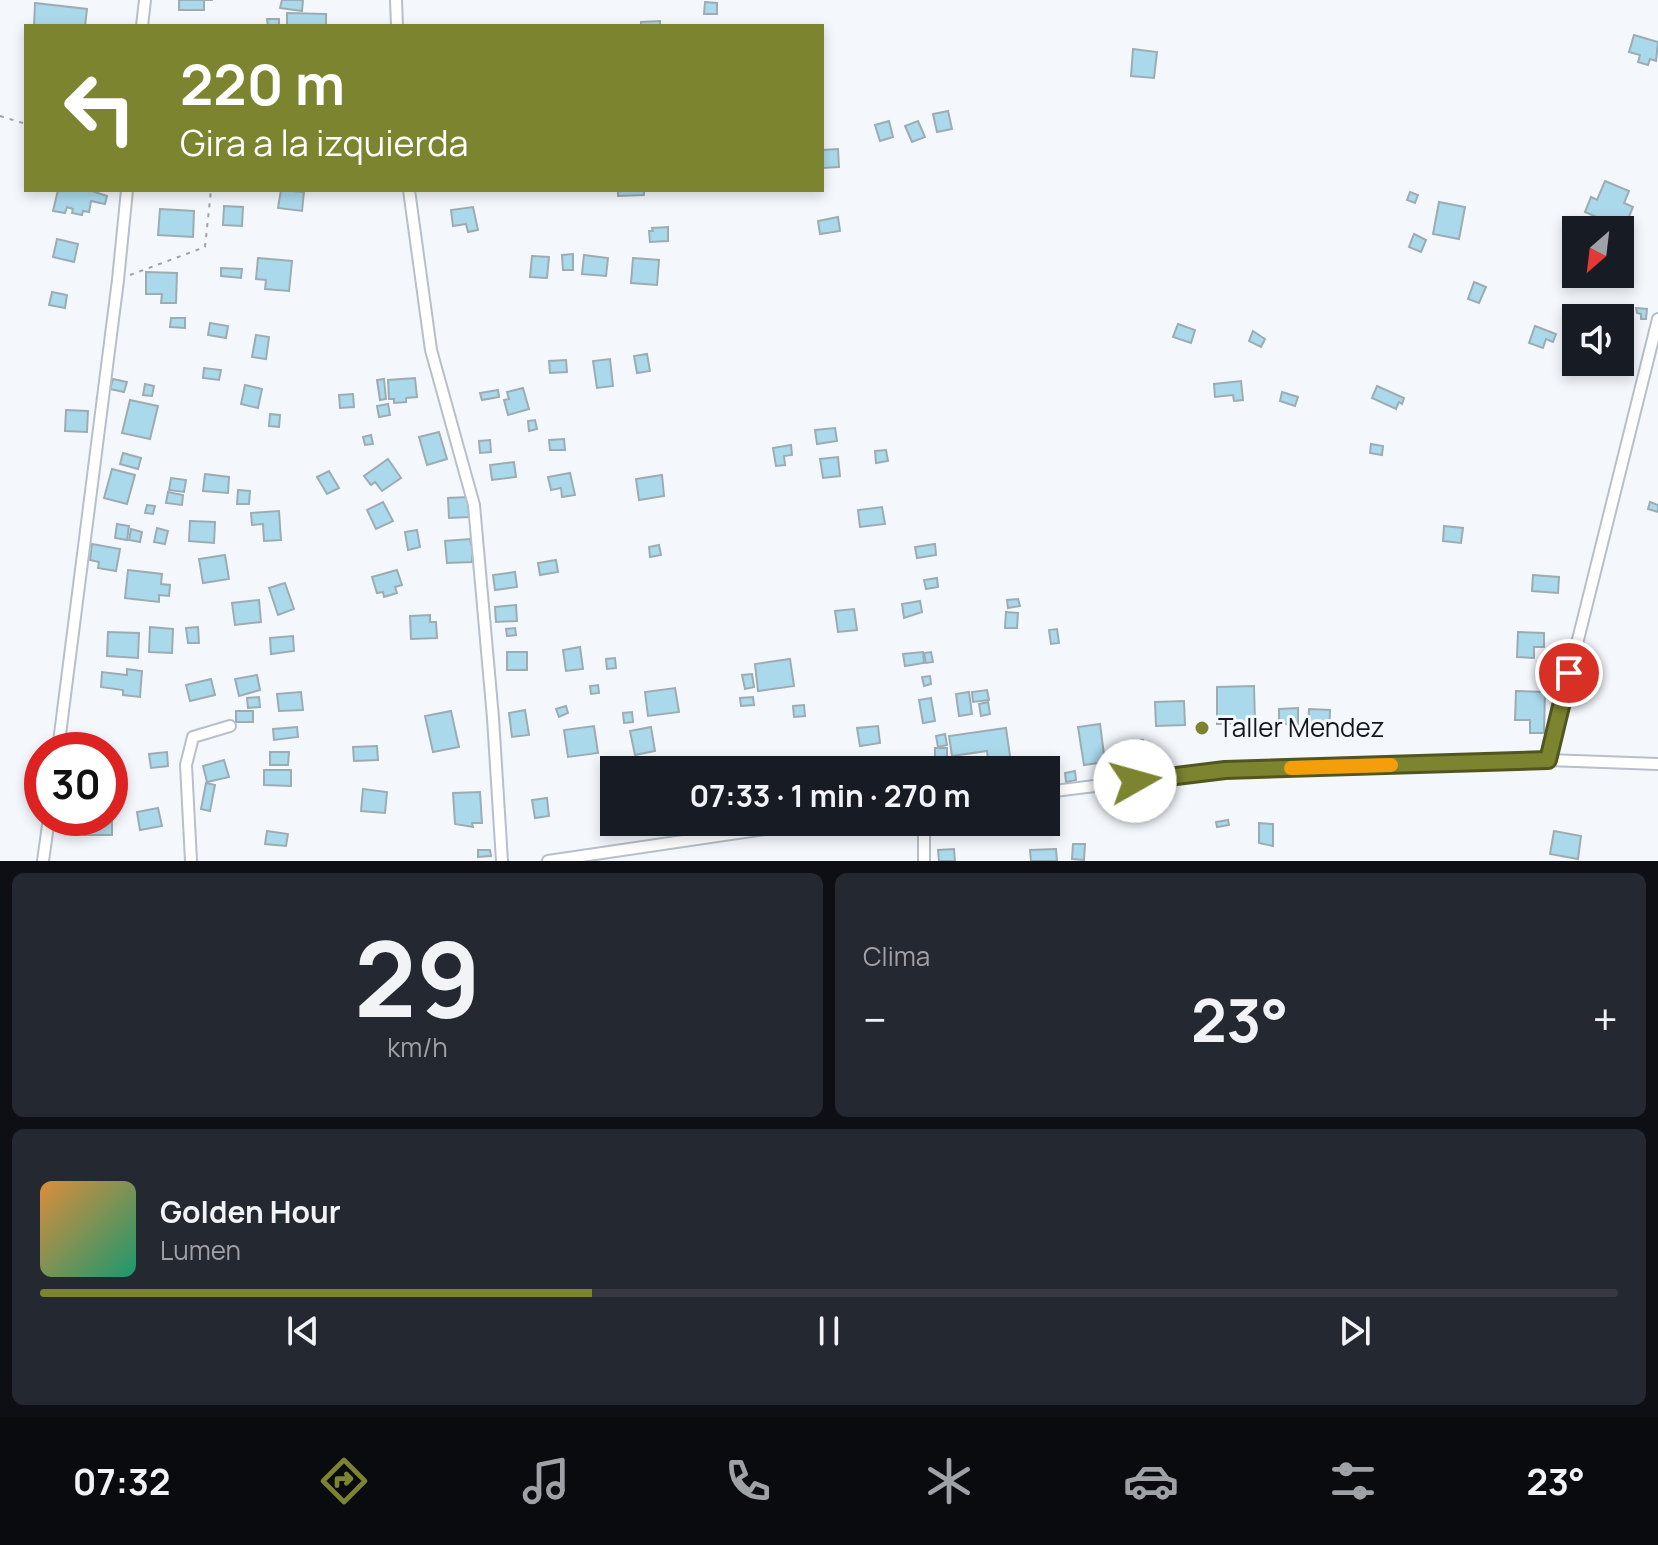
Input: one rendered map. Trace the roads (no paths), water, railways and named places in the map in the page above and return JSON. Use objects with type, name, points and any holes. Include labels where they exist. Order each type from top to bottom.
[{"type":"street","points":[[142,24],[145,0]]},
{"type":"street","points":[[396,0],[397,24]]},
{"type":"street","points":[[60,732],[127,192]]},
{"type":"street","points":[[409,192],[431,350],[474,505],[502,861]]},
{"type":"street","points":[[1548,760],[1658,319]]},
{"type":"street","points":[[191,861],[186,765],[193,737],[230,726]]},
{"type":"street","points":[[1060,790],[1225,770],[1548,760],[1658,764]]},
{"type":"street","points":[[43,861],[46,836]]},
{"type":"street","points":[[548,861],[717,836]]},
{"type":"street","points":[[924,836],[924,861]]},
{"type":"place","name":"Taller Mendez","points":[[1202,728]]}]
